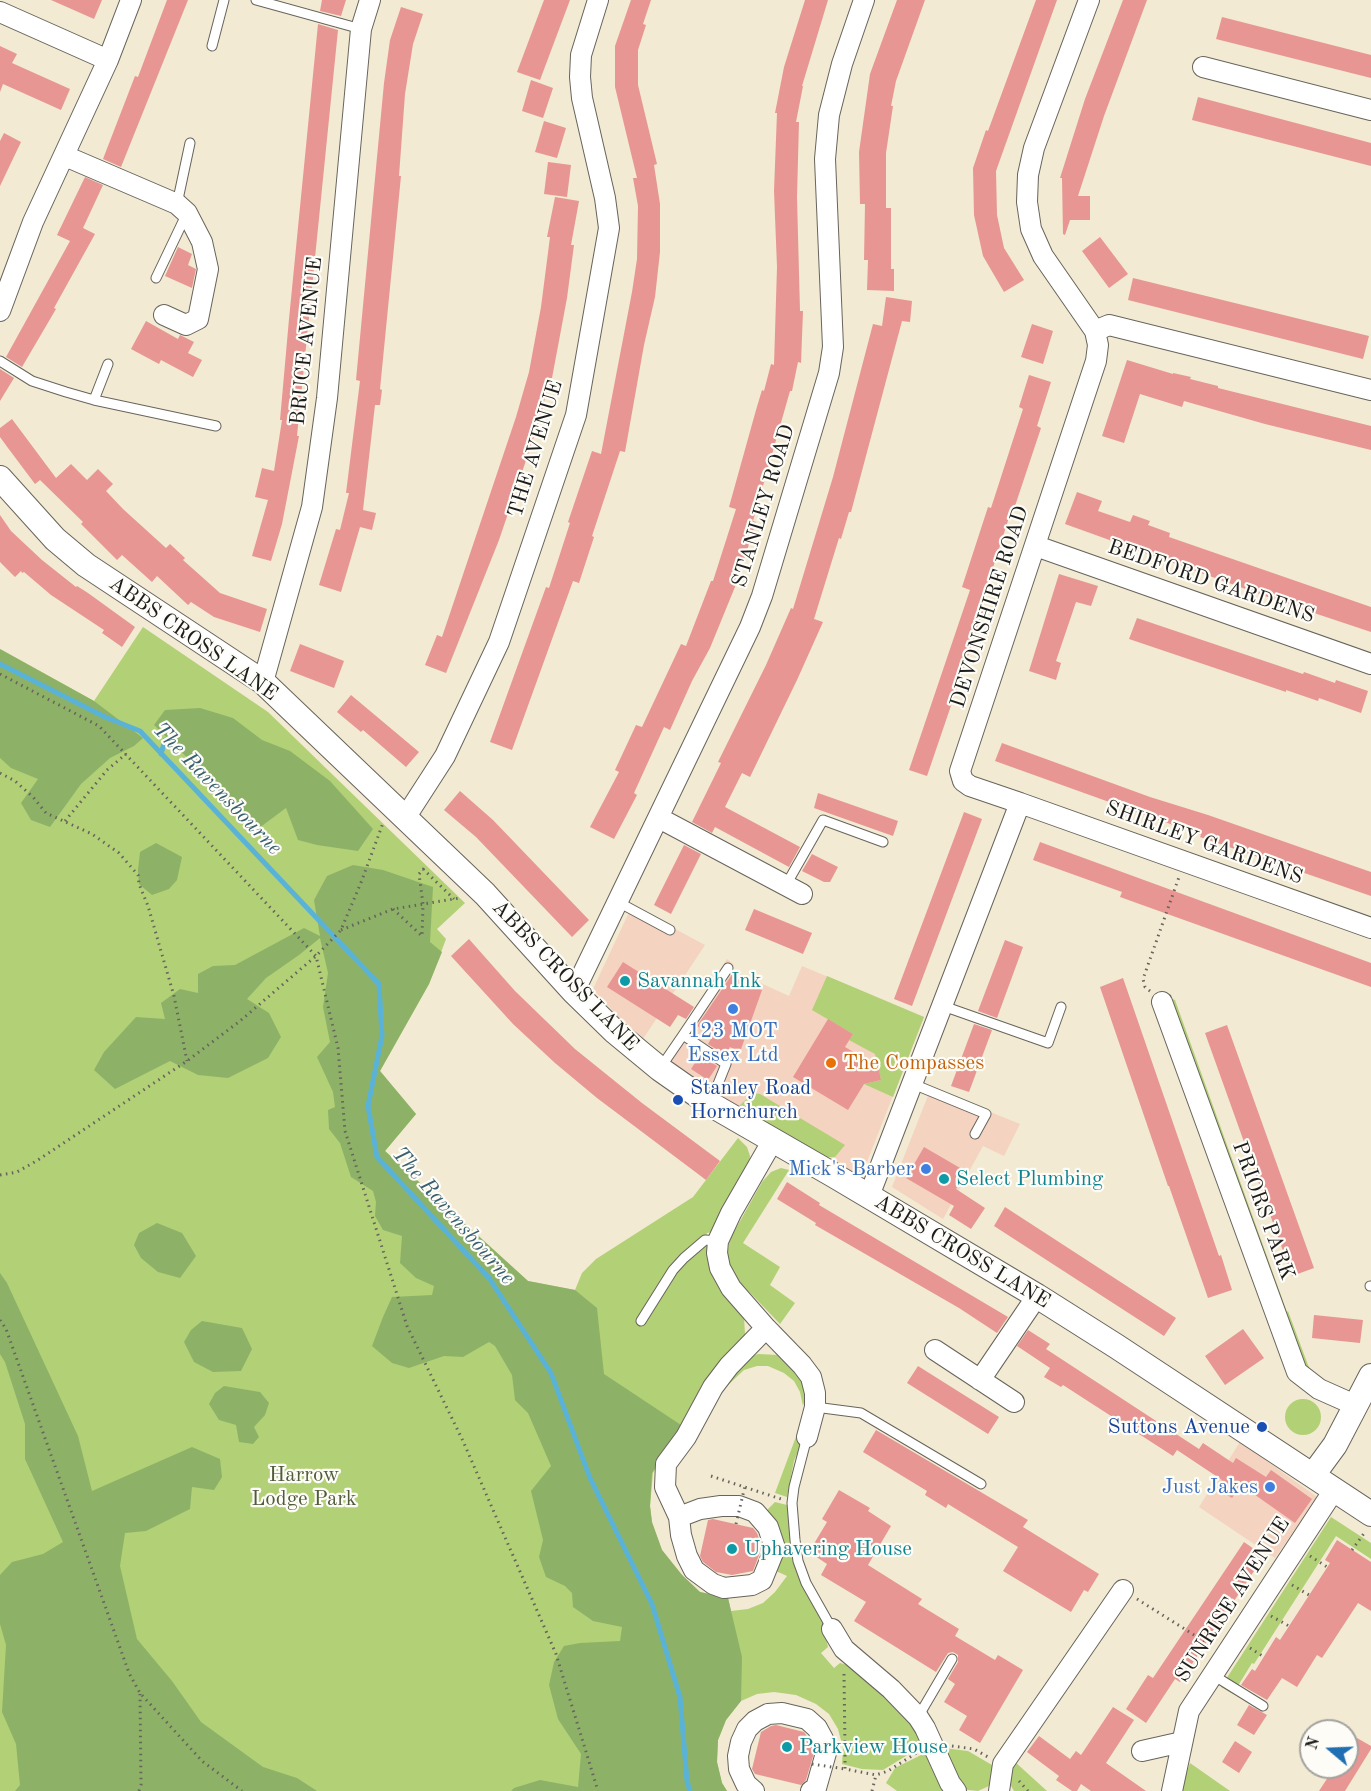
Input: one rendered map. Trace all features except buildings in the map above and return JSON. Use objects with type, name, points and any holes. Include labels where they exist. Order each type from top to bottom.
[{"type":"street","points":[[2,303],[33,222],[108,60],[131,0]]},
{"type":"street","name":"BRUCE AVENUE","points":[[263,682],[312,507],[327,398],[361,29],[370,0]]},
{"type":"street","name":"THE AVENUE","points":[[398,811],[446,756],[499,642],[576,415],[609,228],[605,198],[582,98],[580,77],[581,56],[598,0]]},
{"type":"street","name":"STANLEY ROAD","points":[[574,992],[750,627],[762,596],[829,373],[833,330],[825,159],[829,115],[842,64],[864,0]]},
{"type":"street","points":[[1089,0],[1034,148],[1028,175],[1027,202],[1032,229],[1043,256],[1095,331],[1109,325],[1371,390]]},
{"type":"street","points":[[0,12],[108,60]]},
{"type":"street","points":[[1203,67],[1371,110]]},
{"type":"street","points":[[65,156],[182,209],[202,242],[208,269],[198,319],[186,325],[164,315]]},
{"type":"street","name":"DEVONSHIRE ROAD","points":[[1020,803],[970,786],[963,781],[960,771],[1096,362],[1098,345],[1095,331]]},
{"type":"street","name":"ABBS CROSS LANE","points":[[0,478],[55,540],[86,565],[263,682],[485,894],[574,992],[660,1070],[710,1104],[1037,1296],[1371,1514]]},
{"type":"street","name":"BEDFORD GARDENS","points":[[1036,546],[1371,664]]},
{"type":"street","points":[[869,1196],[1020,803]]},
{"type":"street","name":"SHIRLEY GARDENS","points":[[1020,803],[1371,928]]},
{"type":"street","points":[[658,818],[794,889]]},
{"type":"street","name":"PRIORS PARK","points":[[1162,1002],[1297,1372],[1319,1389],[1355,1405]]},
{"type":"street","points":[[773,1140],[731,1213],[718,1241],[717,1253],[725,1278],[766,1328],[811,1377],[815,1393],[815,1407],[807,1437]]},
{"type":"street","points":[[980,1380],[1037,1296]]},
{"type":"street","points":[[679,1516],[700,1509],[721,1506],[739,1506],[755,1512],[768,1527],[775,1548],[762,1580],[752,1585],[724,1588],[713,1584],[694,1570],[681,1535],[679,1516],[665,1487],[666,1464],[686,1437],[713,1387],[729,1366],[766,1328]]},
{"type":"street","points":[[935,1350],[1014,1402]]},
{"type":"street","points":[[1313,1475],[1335,1445],[1371,1376]]},
{"type":"street","name":"SUNRISE AVENUE","points":[[1172,1791],[1188,1711],[1334,1490]]},
{"type":"street","points":[[999,1791],[1003,1764],[1123,1590]]},
{"type":"street","points":[[832,1629],[844,1649],[891,1689],[918,1717],[956,1791]]},
{"type":"street","points":[[754,1791],[746,1784],[739,1769],[738,1756],[741,1742],[747,1729],[755,1721],[768,1714],[782,1713],[807,1719],[817,1728],[823,1739],[826,1753],[816,1790]]},
{"type":"street","points":[[1142,1751],[1182,1742]]},
{"type":"lane","points":[[212,46],[224,0]]},
{"type":"lane","points":[[256,0],[361,29]]},
{"type":"lane","points":[[156,278],[182,209],[190,143]]},
{"type":"lane","points":[[0,361],[32,381],[94,400],[216,426]]},
{"type":"lane","points":[[94,400],[108,363]]},
{"type":"lane","points":[[794,889],[823,820],[883,842]]},
{"type":"lane","points":[[618,902],[670,930]]},
{"type":"lane","points":[[660,1070],[728,968]]},
{"type":"lane","points":[[943,1006],[1048,1043],[1061,1007]]},
{"type":"lane","points":[[683,1035],[726,1064],[710,1104]]},
{"type":"lane","points":[[913,1084],[986,1114],[975,1134]]},
{"type":"lane","points":[[641,1321],[673,1270],[684,1258],[705,1240],[718,1241]]},
{"type":"lane","points":[[815,1407],[861,1413],[981,1484]]},
{"type":"lane","points":[[807,1437],[799,1464],[792,1503],[798,1560],[806,1583],[832,1629]]},
{"type":"lane","points":[[918,1717],[952,1659]]},
{"type":"lane","points":[[1213,1675],[1263,1706]]},
{"type":"path","points":[[0,675],[99,726],[316,956],[338,1048],[345,1131],[407,1326],[463,1441],[556,1654],[598,1791]]},
{"type":"path","points":[[65,821],[107,770],[126,754]]},
{"type":"path","points":[[0,773],[15,781],[46,813],[92,834],[119,853],[138,875],[174,996],[187,1060]]},
{"type":"path","points":[[341,930],[362,880],[398,811]]},
{"type":"path","points":[[393,909],[422,936],[423,904],[419,874],[440,850]]},
{"type":"path","points":[[1162,1002],[1145,987],[1143,979],[1185,862]]},
{"type":"path","points":[[423,869],[454,899]]},
{"type":"path","points":[[0,1175],[17,1172],[38,1160],[240,1022],[316,956],[341,930],[393,909],[485,894]]},
{"type":"path","points":[[0,1320],[6,1329],[129,1673],[140,1693],[202,1761],[242,1791]]},
{"type":"path","points":[[711,1476],[792,1503]]},
{"type":"path","points":[[736,1524],[745,1486]]},
{"type":"path","points":[[1352,1550],[1371,1523]]},
{"type":"path","points":[[1123,1590],[1226,1655]]},
{"type":"path","points":[[812,1764],[845,1768],[844,1649]]},
{"type":"path","points":[[139,1791],[141,1785],[140,1693]]},
{"type":"path","points":[[872,1791],[876,1775]]},
{"type":"shaded area","points":[[632,906],[705,945],[641,1042],[593,989]]},
{"type":"shaded area","points":[[727,959],[734,965],[732,970],[789,996],[802,966],[924,1017],[863,1172],[858,1175],[852,1173],[661,1061]]},
{"type":"shaded area","points":[[931,1088],[1020,1124],[1004,1156],[983,1146],[943,1219],[892,1187]]},
{"type":"shaded area","points":[[1240,1442],[1317,1497],[1275,1558],[1199,1507]]},
{"type":"green space","name":"Harrow Lodge Park","points":[[143,627],[268,712],[465,903],[437,929],[446,939],[429,984],[380,1071],[416,1114],[385,1151],[528,1281],[575,1290],[582,1273],[596,1259],[693,1197],[738,1138],[747,1147],[750,1156],[749,1167],[712,1232],[707,1233],[704,1245],[709,1246],[744,1317],[745,1334],[710,1378],[653,1473],[650,1506],[652,1523],[662,1550],[682,1575],[700,1592],[728,1598],[731,1611],[748,1609],[763,1603],[787,1576],[776,1571],[765,1512],[775,1502],[787,1505],[794,1551],[800,1572],[809,1597],[828,1628],[824,1630],[828,1647],[821,1653],[834,1668],[840,1663],[847,1665],[893,1703],[908,1719],[924,1745],[883,1770],[862,1769],[842,1764],[843,1748],[838,1729],[829,1714],[816,1704],[796,1695],[774,1692],[757,1694],[741,1701],[726,1720],[718,1740],[717,1762],[722,1783],[727,1791],[0,1791],[0,649],[94,701]]},
{"type":"green space","points":[[0,649],[94,701],[143,738],[134,746],[110,758],[81,784],[50,827],[31,820],[21,803],[38,779],[11,768],[0,758]]},
{"type":"green space","points":[[200,708],[233,718],[262,740],[290,751],[330,781],[373,829],[358,851],[298,840],[286,808],[259,828],[154,725],[165,710]]},
{"type":"green space","points":[[156,843],[182,857],[177,880],[169,889],[152,895],[139,884],[138,870],[140,852]]},
{"type":"green space","points":[[353,865],[383,870],[433,887],[430,942],[442,952],[429,984],[380,1071],[416,1114],[385,1151],[528,1281],[575,1290],[597,1308],[604,1374],[681,1425],[652,1473],[650,1506],[652,1522],[662,1550],[682,1575],[700,1592],[728,1598],[742,1657],[741,1701],[726,1720],[718,1740],[717,1762],[722,1783],[727,1791],[511,1791],[540,1780],[578,1787],[581,1754],[558,1719],[549,1685],[554,1662],[564,1646],[620,1641],[622,1627],[593,1621],[573,1607],[572,1593],[565,1586],[546,1577],[539,1557],[543,1540],[531,1491],[551,1466],[528,1413],[515,1400],[512,1375],[495,1346],[489,1342],[463,1357],[444,1356],[409,1368],[392,1363],[372,1346],[392,1297],[432,1295],[434,1286],[416,1278],[400,1263],[402,1236],[383,1230],[375,1216],[376,1202],[373,1191],[351,1177],[340,1143],[329,1129],[328,1110],[335,1107],[333,1092],[317,1057],[330,1042],[323,1007],[328,973],[320,938],[266,978],[247,999],[269,1013],[281,1037],[268,1058],[228,1078],[198,1075],[170,1061],[115,1089],[94,1070],[104,1052],[136,1017],[165,1019],[161,1003],[180,989],[198,993],[198,974],[213,966],[235,965],[304,928],[320,936],[314,900],[327,876]]},
{"type":"green space","points":[[827,976],[924,1017],[893,1097],[864,1084],[881,1080],[875,1054],[849,1040],[853,1034],[812,1010]]},
{"type":"green space","points":[[1170,998],[1175,1000],[1287,1312],[1313,1374],[1306,1372]]},
{"type":"green space","points":[[753,1093],[760,1094],[845,1145],[835,1157],[825,1157],[739,1106]]},
{"type":"green space","points":[[781,1168],[789,1170],[743,1243],[780,1267],[770,1285],[795,1303],[780,1324],[735,1277],[729,1266],[727,1255],[730,1239],[762,1182],[771,1172]]},
{"type":"green space","points":[[157,1223],[182,1233],[196,1256],[180,1278],[158,1272],[141,1258],[134,1245],[139,1233]]},
{"type":"green space","points":[[0,1273],[7,1283],[78,1436],[92,1491],[192,1447],[220,1459],[222,1477],[214,1490],[192,1487],[190,1509],[146,1531],[125,1533],[120,1566],[137,1639],[172,1681],[201,1722],[263,1767],[297,1778],[317,1791],[15,1791],[20,1785],[16,1744],[2,1712],[6,1645],[0,1624],[0,1575],[12,1562],[43,1554],[63,1542],[25,1459],[25,1424],[5,1362],[0,1354]]},
{"type":"green space","points":[[202,1321],[242,1328],[252,1349],[241,1371],[213,1372],[194,1362],[184,1342],[191,1330]]},
{"type":"green space","points":[[758,1354],[778,1355],[796,1373],[802,1382],[805,1399],[803,1406],[800,1392],[794,1381],[784,1373],[768,1366],[757,1366],[744,1370],[728,1385],[732,1376],[751,1357]]},
{"type":"green space","points":[[224,1386],[260,1392],[269,1403],[265,1415],[254,1427],[259,1437],[253,1444],[239,1442],[236,1425],[219,1420],[209,1404],[215,1393]]},
{"type":"green space","points":[[1303,1399],[1316,1404],[1321,1417],[1316,1430],[1303,1435],[1290,1430],[1285,1417],[1290,1404]]},
{"type":"green space","points":[[797,1434],[804,1437],[794,1461],[787,1497],[775,1493]]},
{"type":"green space","points":[[1331,1517],[1371,1543],[1371,1559],[1336,1536],[1233,1694],[1221,1687]]},
{"type":"green space","points":[[944,1748],[968,1751],[992,1765],[995,1768],[989,1786],[978,1791],[962,1787]]},
{"type":"green space","points":[[927,1752],[943,1791],[897,1791],[886,1783],[895,1768]]},
{"type":"green space","points":[[1014,1761],[1047,1791],[1014,1791],[1010,1784],[1010,1772]]},
{"type":"green space","points":[[1190,1763],[1230,1791],[1180,1791]]},
{"type":"waterway","name":"The Ravensbourne","points":[[0,664],[105,717],[140,731],[379,984],[382,1036],[368,1106],[377,1157],[489,1278],[551,1373],[590,1478],[652,1604],[680,1697],[687,1781],[690,1791]]},
{"type":"waterway","points":[[161,754],[165,740]]},
{"type":"place","name":"Savannah Ink","points":[[625,981]]},
{"type":"place","name":"123 MOT Essex Ltd","points":[[733,1009]]},
{"type":"place","name":"The Compasses","points":[[831,1063]]},
{"type":"place","name":"Stanley Road Hornchurch","points":[[678,1100]]},
{"type":"place","name":"Mick's Barber","points":[[926,1169]]},
{"type":"place","name":"Select Plumbing","points":[[944,1179]]},
{"type":"place","name":"Suttons Avenue","points":[[1262,1427]]},
{"type":"place","name":"Just Jakes","points":[[1270,1487]]},
{"type":"place","name":"Uphavering House","points":[[732,1549]]},
{"type":"place","name":"Parkview House","points":[[787,1747]]}]
